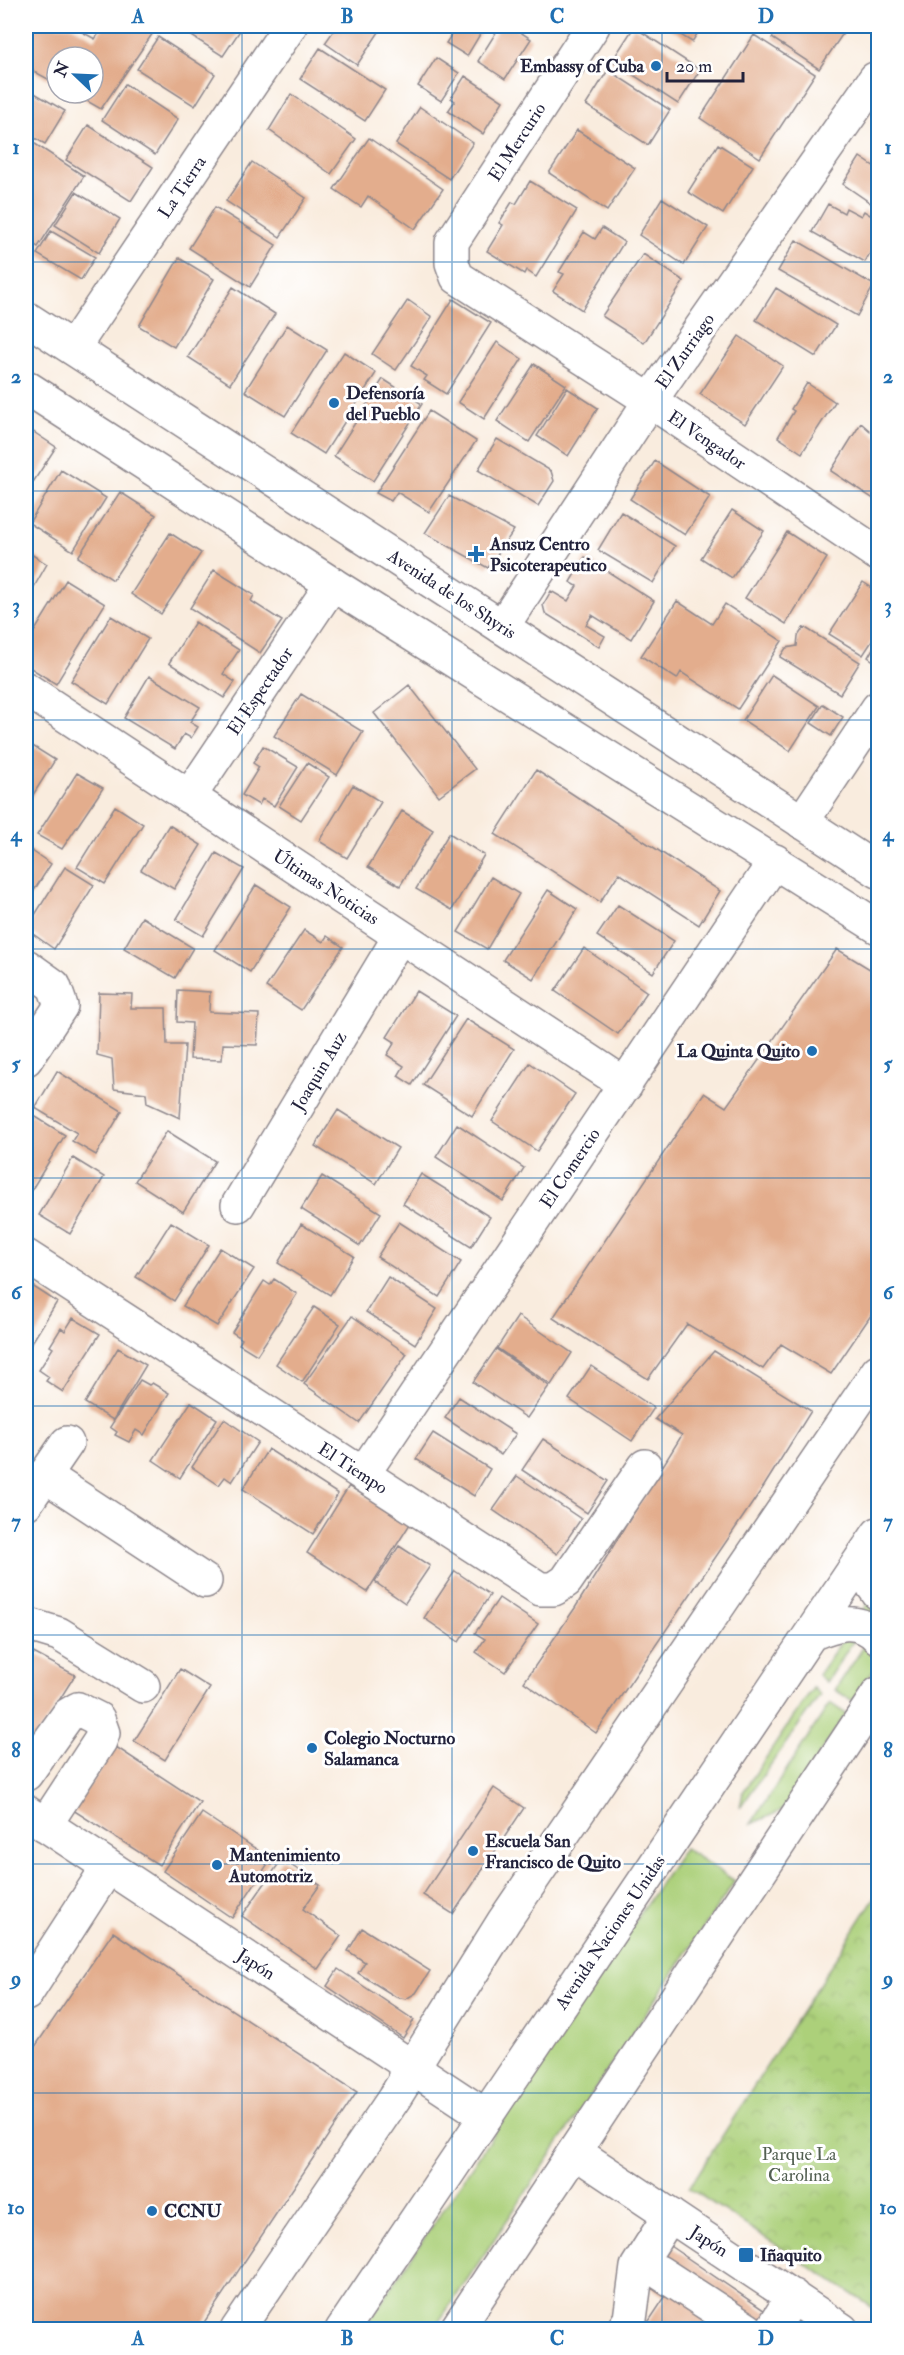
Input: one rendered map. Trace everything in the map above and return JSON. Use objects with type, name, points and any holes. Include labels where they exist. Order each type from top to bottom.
[{"type":"street","name":"La Tierra","points":[[73,348],[290,26]]},
{"type":"street","name":"El Mercurio","points":[[452,263],[452,242],[593,26]]},
{"type":"street","name":"El Zurriago","points":[[502,627],[650,401],[875,79]]},
{"type":"street","name":"El Vengador","points":[[452,263],[457,277],[650,401],[879,554]]},
{"type":"street","name":"Avenida de los Shyris","points":[[26,318],[879,871]]},
{"type":"street","points":[[26,387],[332,584],[879,927]]},
{"type":"street","name":"El Espectador","points":[[189,797],[332,584]]},
{"type":"street","name":"Últimas Noticias","points":[[26,689],[626,1085]]},
{"type":"street","points":[[802,822],[879,708]]},
{"type":"street","name":"El Comercio","points":[[363,1474],[775,861]]},
{"type":"street","name":"Joaquin Auz","points":[[238,1204],[400,936]]},
{"type":"street","points":[[26,966],[54,986],[62,1006],[26,1059]]},
{"type":"street","name":"El Tiempo","points":[[26,1256],[540,1589],[554,1589],[566,1581],[645,1466]]},
{"type":"street","points":[[237,2330],[395,2097],[504,1921],[879,1371]]},
{"type":"street","points":[[26,1503],[67,1443]]},
{"type":"street","points":[[44,1475],[205,1581]]},
{"type":"street","points":[[879,1536],[868,1558],[868,1575],[879,1593]]},
{"type":"street","name":"Avenida Naciones Unidas","points":[[342,2330],[879,1536]]},
{"type":"street","points":[[811,1634],[843,1622],[861,1624],[879,1637]]},
{"type":"street","points":[[26,1624],[59,1634],[143,1686]]},
{"type":"street","points":[[859,1724],[879,1687]]},
{"type":"street","points":[[456,2330],[879,1694]]},
{"type":"street","points":[[26,1774],[68,1715],[78,1709],[98,1719],[103,1733],[100,1741],[35,1819]]},
{"type":"street","name":"Japón","points":[[35,1819],[486,2116]]},
{"type":"street","points":[[26,1994],[108,1867]]},
{"type":"street","name":"Japón","points":[[575,2152],[842,2330]]},
{"type":"street","points":[[623,2330],[630,2319],[637,2266],[670,2215]]},
{"type":"street","points":[[659,2272],[707,2319],[748,2330]]},
{"type":"street","points":[[772,2330],[793,2296]]},
{"type":"green space","points":[[878,1589],[878,1604],[826,1682],[818,1675]]},
{"type":"green space","points":[[878,1625],[878,1663],[853,1701],[835,1690]]},
{"type":"green space","points":[[813,1688],[820,1695],[740,1808],[743,1792]]},
{"type":"green space","points":[[830,1703],[846,1714],[783,1810],[751,1824]]},
{"type":"green space","points":[[684,1848],[735,1881],[434,2329],[363,2330]]},
{"type":"green space","name":"Parque La Carolina","points":[[878,1892],[878,2311],[689,2188]]},
{"type":"building","points":[[33,26],[71,26],[95,39],[104,26],[157,27],[105,103],[105,45],[45,45],[45,77],[26,67],[26,37]]},
{"type":"building","points":[[176,26],[243,26],[223,56]]},
{"type":"building","points":[[337,26],[383,26],[357,65],[325,43]]},
{"type":"building","points":[[457,26],[485,26],[467,56],[446,43]]},
{"type":"building","points":[[500,26],[511,26],[531,39],[505,79],[478,61]]},
{"type":"building","points":[[666,26],[702,26],[692,42]]},
{"type":"building","points":[[781,26],[848,26],[819,69],[772,38]]},
{"type":"building","name":"Embassy of Cuba","points":[[634,27],[700,70],[678,104],[612,61]]},
{"type":"building","points":[[754,35],[815,74],[760,158],[700,118]]},
{"type":"building","points":[[158,37],[215,74],[195,106],[137,69]]},
{"type":"building","points":[[320,48],[385,90],[365,121],[300,79]]},
{"type":"building","points":[[436,58],[459,73],[441,101],[418,86]]},
{"type":"building","points":[[608,70],[670,110],[648,145],[586,105]]},
{"type":"building","points":[[465,76],[503,101],[483,134],[448,111],[455,101],[451,98]]},
{"type":"building","points":[[125,84],[178,119],[155,155],[102,120]]},
{"type":"building","points":[[26,88],[45,99],[45,105],[55,105],[65,111],[45,144],[26,133]]},
{"type":"building","points":[[291,94],[356,139],[331,174],[269,130]]},
{"type":"building","points":[[420,107],[473,143],[449,179],[396,144]]},
{"type":"building","points":[[88,125],[153,167],[131,201],[66,160]]},
{"type":"building","points":[[577,130],[635,168],[607,211],[549,173]]},
{"type":"building","points":[[369,138],[443,189],[415,229],[368,196],[361,207],[334,189]]},
{"type":"building","points":[[29,140],[84,176],[38,247],[26,239],[26,145]]},
{"type":"building","points":[[718,144],[753,166],[723,214],[688,192]]},
{"type":"building","points":[[860,157],[878,169],[878,208],[843,184]]},
{"type":"building","points":[[252,162],[306,198],[280,237],[226,201]]},
{"type":"building","points":[[530,181],[577,210],[536,277],[526,270],[524,274],[487,251],[503,225],[499,223],[512,202],[516,204]]},
{"type":"building","points":[[76,192],[120,219],[99,253],[55,225]]},
{"type":"building","points":[[662,198],[708,227],[684,265],[639,235]]},
{"type":"building","points":[[828,204],[844,213],[846,208],[861,216],[864,211],[878,220],[878,238],[865,262],[812,232]]},
{"type":"building","points":[[215,207],[276,245],[250,287],[189,248]]},
{"type":"building","points":[[602,228],[624,242],[582,310],[553,291],[564,274],[559,272],[584,232],[595,239]]},
{"type":"building","points":[[51,231],[95,257],[81,280],[37,254]]},
{"type":"building","points":[[796,240],[874,285],[857,316],[778,271]]},
{"type":"building","points":[[643,254],[684,281],[644,343],[602,316]]},
{"type":"building","points":[[179,258],[214,279],[174,347],[139,326]]},
{"type":"building","points":[[233,287],[275,314],[230,384],[188,357]]},
{"type":"building","points":[[776,288],[836,325],[816,357],[756,320]]},
{"type":"building","points":[[453,299],[491,323],[446,394],[424,380],[427,376],[411,366]]},
{"type":"building","points":[[408,300],[432,317],[396,370],[372,354]]},
{"type":"building","points":[[287,325],[327,350],[285,416],[245,391]]},
{"type":"building","points":[[739,336],[783,366],[745,424],[700,394]]},
{"type":"building","points":[[497,342],[522,359],[484,419],[458,402]]},
{"type":"building","name":"Defensoría del Pueblo","points":[[344,352],[376,373],[324,454],[291,433]]},
{"type":"building","points":[[534,364],[566,385],[529,442],[497,421]]},
{"type":"building","points":[[383,379],[422,404],[373,481],[334,456]]},
{"type":"building","points":[[807,383],[835,402],[802,453],[778,437]]},
{"type":"building","points":[[567,388],[598,408],[568,456],[537,436]]},
{"type":"building","points":[[429,411],[476,441],[429,512],[397,492],[391,501],[376,493]]},
{"type":"building","points":[[861,423],[878,438],[878,494],[875,500],[831,471]]},
{"type":"building","points":[[26,427],[56,447],[26,493]]},
{"type":"building","points":[[497,439],[551,471],[554,481],[538,506],[478,470]]},
{"type":"building","points":[[655,461],[710,497],[685,535],[630,499]]},
{"type":"building","points":[[61,470],[106,498],[73,551],[29,523]]},
{"type":"building","points":[[120,492],[156,515],[113,580],[78,557]]},
{"type":"building","points":[[449,496],[514,530],[488,568],[425,533]]},
{"type":"building","points":[[732,510],[764,531],[732,578],[701,558]]},
{"type":"building","points":[[621,512],[675,546],[653,583],[598,550]]},
{"type":"building","points":[[787,532],[827,558],[786,624],[745,598]]},
{"type":"building","points":[[170,533],[201,553],[161,614],[131,594]]},
{"type":"building","points":[[26,551],[47,564],[26,601]]},
{"type":"building","points":[[585,557],[654,601],[631,639],[592,615],[586,625],[605,636],[599,647],[545,613],[543,605],[551,591],[568,601],[577,586],[570,582]]},
{"type":"building","points":[[214,570],[254,595],[251,601],[282,621],[260,653],[190,608]]},
{"type":"building","points":[[66,580],[105,604],[56,684],[26,665],[26,645]]},
{"type":"building","points":[[863,582],[878,592],[878,632],[863,655],[829,634]]},
{"type":"building","points":[[677,601],[712,624],[725,604],[782,641],[738,709],[681,672],[677,679],[641,656]]},
{"type":"building","points":[[111,616],[148,639],[108,704],[71,681]]},
{"type":"building","points":[[195,622],[239,650],[223,674],[235,682],[224,698],[169,663]]},
{"type":"building","points":[[804,627],[860,662],[840,694],[780,657],[786,648],[797,646],[798,636]]},
{"type":"building","points":[[878,640],[878,664],[868,657]]},
{"type":"building","points":[[772,675],[819,706],[790,751],[743,720]]},
{"type":"building","points":[[149,676],[200,707],[190,722],[198,727],[191,738],[184,734],[175,749],[124,718]]},
{"type":"building","points":[[409,685],[475,769],[439,796],[374,713]]},
{"type":"building","points":[[301,694],[363,732],[337,775],[274,736]]},
{"type":"building","points":[[823,704],[843,717],[831,736],[811,723]]},
{"type":"building","points":[[31,745],[55,760],[26,806],[26,753]]},
{"type":"building","points":[[263,746],[298,767],[274,806],[262,799],[259,805],[242,795],[259,767],[253,763]]},
{"type":"building","points":[[307,763],[329,777],[301,820],[279,806]]},
{"type":"building","points":[[536,770],[720,891],[699,925],[619,873],[600,902],[495,834]]},
{"type":"building","points":[[77,773],[103,788],[62,849],[37,835]]},
{"type":"building","points":[[353,785],[381,802],[347,858],[319,841]]},
{"type":"building","points":[[115,806],[143,824],[105,884],[77,867]]},
{"type":"building","points":[[402,811],[433,830],[400,886],[368,867]]},
{"type":"building","points":[[169,825],[201,845],[174,889],[141,870]]},
{"type":"building","points":[[449,833],[484,855],[452,910],[416,889]]},
{"type":"building","points":[[26,847],[51,864],[26,903]]},
{"type":"building","points":[[216,853],[244,869],[203,936],[176,920]]},
{"type":"building","points":[[65,867],[94,885],[54,949],[26,929]]},
{"type":"building","points":[[491,877],[519,894],[487,949],[458,932]]},
{"type":"building","points":[[256,885],[291,907],[250,972],[215,950]]},
{"type":"building","points":[[548,890],[577,909],[533,979],[503,960]]},
{"type":"building","points":[[618,905],[674,941],[653,973],[597,936]]},
{"type":"building","points":[[142,917],[193,948],[175,978],[124,948]]},
{"type":"building","points":[[304,930],[323,942],[327,936],[343,947],[301,1010],[266,987]]},
{"type":"building","points":[[584,948],[647,992],[618,1034],[555,991]]},
{"type":"building","points":[[837,949],[878,974],[878,1305],[831,1374],[781,1344],[763,1369],[687,1324],[648,1379],[553,1318],[704,1093],[726,1107]]},
{"type":"building","points":[[178,990],[210,992],[209,1012],[259,1014],[257,1045],[223,1044],[222,1060],[190,1059],[192,1023],[177,1022]]},
{"type":"building","points":[[416,991],[456,1016],[412,1085],[398,1076],[404,1066],[387,1055],[395,1042],[387,1037]]},
{"type":"building","points":[[99,993],[132,994],[131,1008],[166,1008],[167,1045],[185,1045],[180,1118],[147,1103],[146,1093],[114,1089],[112,1059],[97,1055]]},
{"type":"building","points":[[466,1019],[514,1049],[472,1116],[423,1085]]},
{"type":"building","points":[[530,1063],[575,1094],[537,1151],[492,1121]]},
{"type":"building","points":[[57,1071],[122,1111],[96,1155],[72,1141],[77,1133],[35,1108]]},
{"type":"building","points":[[338,1110],[398,1148],[376,1184],[315,1146]]},
{"type":"building","points":[[31,1114],[65,1135],[26,1199],[26,1122]]},
{"type":"building","points":[[457,1124],[524,1168],[503,1201],[436,1157]]},
{"type":"building","points":[[167,1131],[215,1161],[183,1212],[135,1181]]},
{"type":"building","points":[[73,1158],[104,1177],[70,1234],[39,1215]]},
{"type":"building","points":[[421,1174],[490,1217],[471,1247],[403,1204]]},
{"type":"building","points":[[322,1176],[381,1213],[360,1246],[301,1209]]},
{"type":"building","points":[[171,1222],[209,1245],[174,1301],[136,1277]]},
{"type":"building","points":[[399,1222],[461,1262],[439,1297],[377,1257]]},
{"type":"building","points":[[301,1224],[354,1256],[330,1295],[278,1263]]},
{"type":"building","points":[[220,1248],[254,1269],[217,1326],[183,1306]]},
{"type":"building","points":[[388,1277],[437,1309],[415,1344],[366,1312]]},
{"type":"building","points":[[274,1279],[297,1294],[257,1355],[239,1344],[242,1339],[232,1332],[264,1281],[270,1285]]},
{"type":"building","points":[[26,1282],[57,1302],[26,1352]]},
{"type":"building","points":[[314,1307],[340,1324],[302,1382],[276,1364]]},
{"type":"building","points":[[352,1316],[407,1354],[359,1423],[304,1384]]},
{"type":"building","points":[[518,1316],[572,1353],[551,1385],[497,1348]]},
{"type":"building","points":[[73,1318],[100,1334],[63,1392],[46,1381],[49,1377],[39,1370],[53,1348],[50,1346],[61,1328],[65,1331]]},
{"type":"building","points":[[118,1348],[146,1365],[113,1420],[85,1403]]},
{"type":"building","points":[[496,1349],[549,1386],[527,1418],[473,1382]]},
{"type":"building","points":[[714,1351],[811,1411],[764,1486],[596,1733],[524,1682],[575,1608],[682,1435],[655,1419]]},
{"type":"building","points":[[591,1366],[654,1408],[632,1441],[569,1399]]},
{"type":"building","points":[[140,1380],[149,1385],[152,1383],[169,1393],[144,1435],[136,1430],[129,1442],[115,1435],[117,1432],[110,1427]]},
{"type":"building","points":[[459,1397],[516,1434],[501,1455],[445,1418]]},
{"type":"building","points":[[191,1402],[217,1419],[180,1478],[153,1460]]},
{"type":"building","points":[[224,1419],[258,1442],[232,1482],[225,1477],[219,1485],[192,1467]]},
{"type":"building","points":[[433,1433],[490,1469],[474,1496],[416,1459]]},
{"type":"building","points":[[543,1439],[608,1481],[587,1513],[522,1470]]},
{"type":"building","points":[[268,1449],[338,1494],[313,1534],[243,1489]]},
{"type":"building","points":[[517,1476],[581,1519],[557,1554],[493,1510]]},
{"type":"building","points":[[349,1486],[410,1524],[367,1592],[307,1553]]},
{"type":"building","points":[[399,1546],[430,1566],[405,1603],[375,1582]]},
{"type":"building","points":[[455,1571],[490,1595],[459,1642],[424,1618]]},
{"type":"building","points":[[499,1598],[538,1624],[505,1672],[476,1652],[485,1639],[475,1633]]},
{"type":"building","points":[[26,1649],[75,1675],[26,1753]]},
{"type":"building","points":[[180,1669],[210,1688],[165,1760],[134,1741]]},
{"type":"building","points":[[116,1747],[200,1802],[159,1865],[73,1810]]},
{"type":"building","name":"Escuela San Francisco de Quito","points":[[494,1788],[524,1808],[453,1914],[423,1895]]},
{"type":"building","name":"Mantenimiento Automotriz","points":[[202,1813],[271,1859],[232,1918],[163,1871]]},
{"type":"building","points":[[282,1859],[320,1885],[303,1909],[341,1936],[318,1969],[242,1916]]},
{"type":"building","points":[[362,1928],[430,1971],[416,1993],[406,1999],[396,1997],[358,1973],[365,1962],[348,1951]]},
{"type":"building","name":"CCNU","points":[[113,1932],[357,2092],[199,2330],[26,2330],[26,2060]]},
{"type":"building","points":[[338,1969],[414,2020],[403,2038],[327,1986]]},
{"type":"building","points":[[667,2244],[793,2330],[643,2330],[665,2297],[636,2278]]},
{"type":"place","name":"Embassy of Cuba","points":[[656,66]]},
{"type":"place","name":"Defensoría del Pueblo","points":[[334,403]]},
{"type":"place","name":"Ansuz Centro Psicoterapeutico","points":[[476,554]]},
{"type":"place","name":"La Quinta Quito","points":[[812,1051]]},
{"type":"place","name":"Colegio Nocturno Salamanca","points":[[312,1748]]},
{"type":"place","name":"Escuela San Francisco de Quito","points":[[473,1851]]},
{"type":"place","name":"Mantenimiento Automotriz","points":[[217,1865]]},
{"type":"place","name":"CCNU","points":[[152,2211]]},
{"type":"place","name":"Iñaquito","points":[[746,2255]]}]
